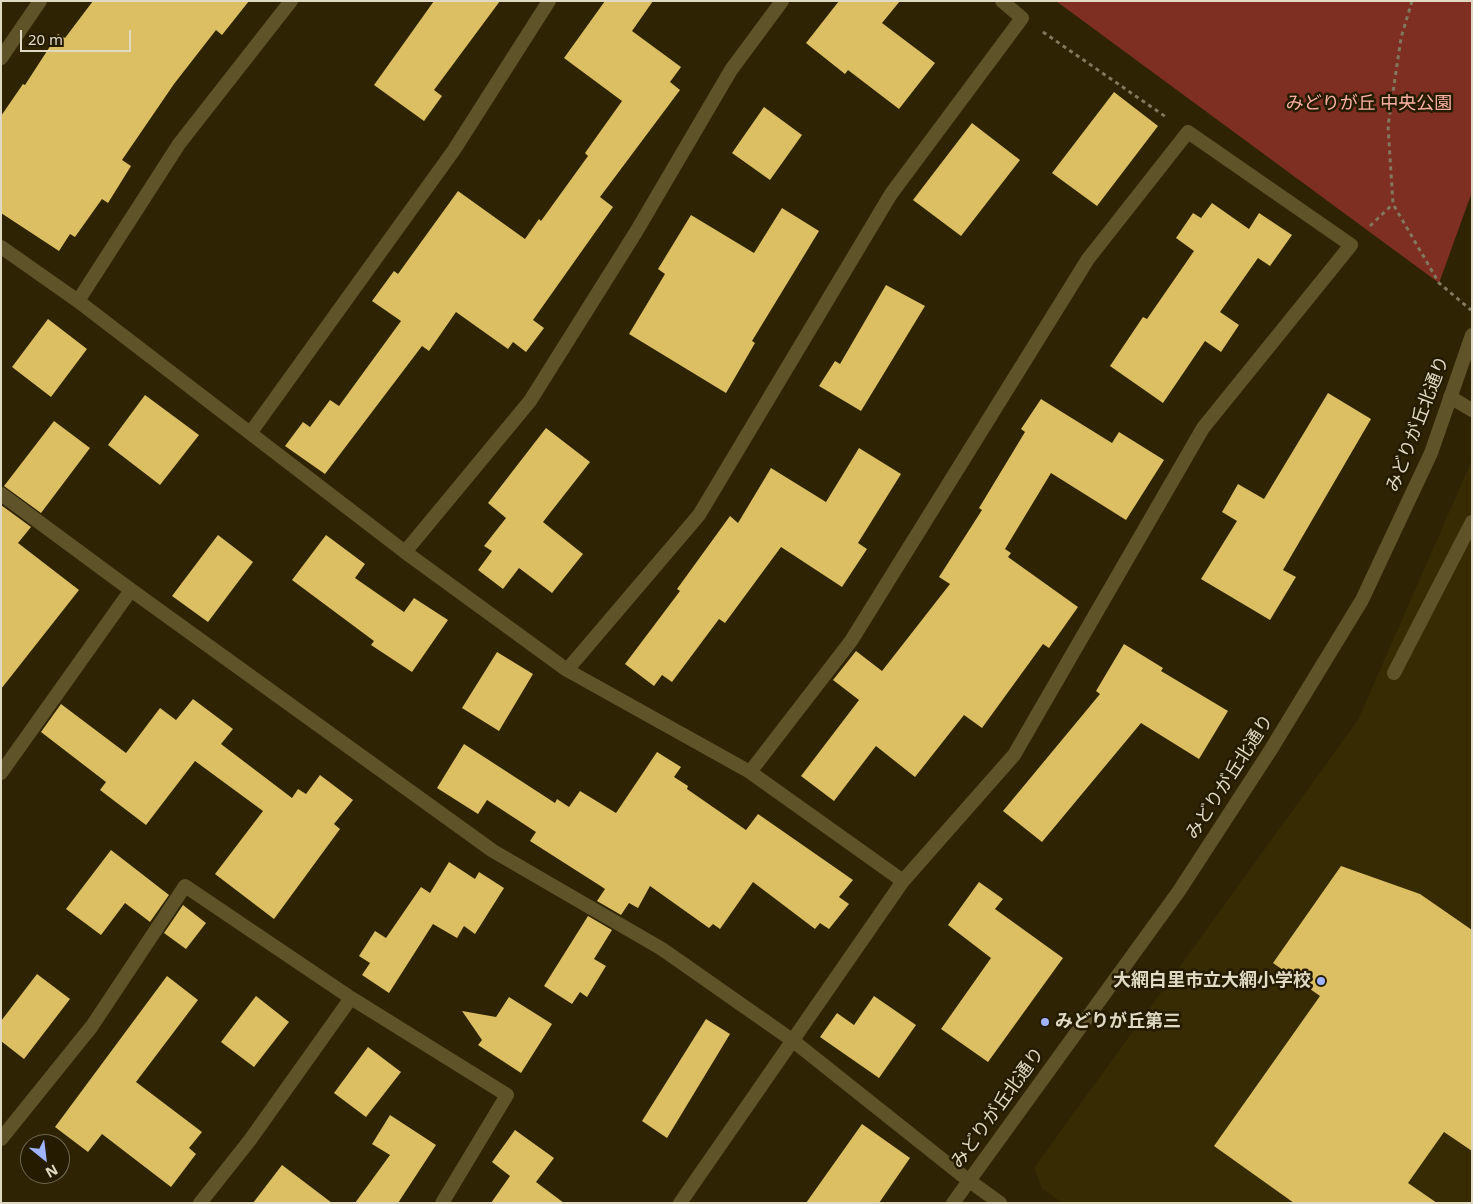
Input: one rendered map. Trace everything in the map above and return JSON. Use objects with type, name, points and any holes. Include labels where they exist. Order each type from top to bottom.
[{"type":"street","points":[[1,58],[40,1]]},
{"type":"street","points":[[78,301],[179,144],[291,1]]},
{"type":"street","points":[[251,432],[454,150],[549,1]]},
{"type":"street","points":[[405,552],[530,401],[636,232],[730,70],[782,1]]},
{"type":"street","points":[[567,670],[699,515],[891,194],[1022,18],[1002,1]]},
{"type":"street","points":[[680,1203],[903,880],[1014,755],[1203,428],[1350,245],[1188,132],[1088,259],[851,641],[750,772]]},
{"type":"street","points":[[1,247],[78,301],[405,552],[567,670],[750,772],[903,880]]},
{"type":"street","name":"みどりが丘北通り","points":[[953,1203],[1179,891],[1270,751],[1362,600],[1430,453],[1472,335]]},
{"type":"street","points":[[1450,397],[1472,410]]},
{"type":"street","points":[[1,494],[493,851],[662,949],[792,1040],[968,1180],[1000,1203]]},
{"type":"street","points":[[1394,673],[1472,522]]},
{"type":"street","points":[[1,773],[131,590]]},
{"type":"street","points":[[1,1139],[92,1026],[185,886],[351,998],[507,1095],[442,1203]]},
{"type":"street","points":[[200,1203],[250,1140],[351,998]]},
{"type":"path","points":[[1412,1],[1401,38],[1388,126],[1393,204],[1439,283],[1472,310]]},
{"type":"path","points":[[1022,18],[1188,132]]},
{"type":"path","points":[[1350,245],[1393,204]]},
{"type":"shaded area","name":"大網白里市立大網小学校","points":[[1472,460],[1472,1203],[1062,1203],[1042,1188],[1034,1168],[1358,720]]},
{"type":"green space","name":"みどりが丘 中央公園","points":[[1056,1],[1472,1],[1472,192],[1439,283]]},
{"type":"building","points":[[93,1],[249,1],[222,35],[216,30],[174,84],[122,160],[131,166],[108,203],[102,199],[75,237],[70,234],[59,251],[1,213],[1,116],[23,84],[25,85],[58,34],[65,38]]},
{"type":"building","points":[[434,1],[500,1],[434,90],[442,96],[424,121],[374,85]]},
{"type":"building","points":[[605,1],[653,1],[632,31],[681,67],[670,82],[680,90],[600,197],[613,207],[533,320],[544,328],[526,352],[513,342],[508,349],[456,312],[429,351],[422,346],[325,474],[285,446],[303,422],[310,427],[330,400],[339,406],[401,321],[372,301],[394,271],[398,274],[458,191],[525,239],[539,219],[541,221],[588,156],[585,153],[622,101],[564,58]]},
{"type":"building","points":[[839,1],[900,1],[882,23],[935,63],[899,109],[848,70],[845,74],[806,43]]},
{"type":"building","points":[[1114,92],[1158,126],[1097,206],[1052,173]]},
{"type":"building","points":[[764,107],[802,135],[770,180],[732,153]]},
{"type":"building","points":[[972,123],[1020,160],[961,236],[913,200]]},
{"type":"building","points":[[1212,203],[1249,229],[1259,213],[1292,235],[1270,266],[1258,258],[1220,312],[1239,325],[1221,352],[1205,341],[1163,403],[1110,366],[1143,317],[1147,319],[1194,251],[1176,238],[1193,213],[1201,218]]},
{"type":"building","points":[[782,208],[819,231],[752,341],[755,343],[726,393],[629,334],[665,274],[658,269],[691,215],[754,253]]},
{"type":"building","points":[[886,285],[925,306],[861,411],[819,386],[835,361],[840,364]]},
{"type":"building","points":[[48,319],[87,349],[51,397],[12,367]]},
{"type":"building","points":[[1328,393],[1371,419],[1283,570],[1296,577],[1270,620],[1201,579],[1237,521],[1222,512],[1238,484],[1264,499]]},
{"type":"building","points":[[145,395],[199,435],[160,485],[108,445]]},
{"type":"building","points":[[1041,399],[1112,443],[1119,432],[1164,460],[1126,520],[1051,473],[1005,549],[1011,553],[1008,557],[1078,607],[1049,648],[1043,644],[982,728],[964,715],[915,777],[876,746],[834,801],[801,776],[859,700],[833,680],[856,651],[882,671],[950,584],[939,577],[982,510],[979,508],[1025,432],[1021,429]]},
{"type":"building","points":[[54,421],[90,448],[41,513],[4,486]]},
{"type":"building","points":[[546,428],[590,462],[543,522],[583,554],[552,593],[519,568],[503,589],[478,570],[492,551],[484,546],[506,518],[488,503]]},
{"type":"building","points":[[859,448],[901,474],[858,543],[867,549],[842,587],[781,547],[725,623],[719,619],[672,682],[662,675],[654,686],[625,664],[680,591],[677,589],[730,516],[738,523],[771,468],[826,502]]},
{"type":"building","points":[[1,505],[31,527],[18,543],[79,590],[1,689]]},
{"type":"building","points":[[218,535],[253,562],[208,622],[172,596]]},
{"type":"building","points":[[326,535],[365,564],[355,578],[404,612],[414,598],[448,620],[412,672],[371,645],[374,641],[292,580]]},
{"type":"building","points":[[1124,644],[1163,668],[1161,671],[1228,711],[1199,759],[1141,723],[1042,842],[1003,811],[1100,694],[1096,691]]},
{"type":"building","points":[[497,652],[533,674],[499,731],[462,708]]},
{"type":"building","points":[[193,699],[233,729],[221,744],[292,798],[298,789],[306,794],[320,775],[353,800],[334,824],[340,829],[274,919],[215,874],[263,811],[195,761],[146,825],[100,790],[106,782],[41,732],[61,704],[126,753],[160,708],[176,720]]},
{"type":"building","points":[[464,744],[555,803],[557,799],[569,807],[580,791],[616,813],[657,752],[681,767],[674,777],[688,786],[687,789],[746,830],[758,814],[853,880],[839,897],[849,904],[829,929],[820,923],[815,929],[753,882],[720,929],[713,924],[709,928],[650,886],[638,908],[629,903],[621,915],[597,901],[605,889],[530,841],[536,832],[487,800],[478,814],[437,788]]},
{"type":"building","points":[[111,850],[169,895],[150,922],[125,903],[101,935],[66,909]]},
{"type":"building","points":[[449,862],[475,879],[479,872],[504,888],[475,934],[464,926],[457,938],[433,924],[389,993],[362,975],[370,963],[359,956],[375,931],[386,938],[421,887],[430,893]]},
{"type":"building","points":[[1341,866],[1420,894],[1472,930],[1472,1151],[1444,1132],[1408,1183],[1437,1203],[1294,1203],[1214,1146],[1320,996],[1273,963]]},
{"type":"building","points":[[979,882],[1003,899],[995,909],[1063,958],[988,1062],[941,1029],[991,958],[948,925]]},
{"type":"building","points":[[183,905],[206,923],[186,949],[164,933]]},
{"type":"building","points":[[588,916],[612,930],[594,959],[606,966],[587,997],[580,992],[572,1004],[544,986]]},
{"type":"building","points":[[37,974],[70,999],[24,1059],[1,1041],[1,1021]]},
{"type":"building","points":[[167,976],[198,1000],[136,1082],[202,1132],[189,1148],[196,1154],[171,1187],[102,1134],[88,1152],[70,1138],[70,1134],[64,1134],[55,1127]]},
{"type":"building","points":[[256,996],[289,1022],[254,1067],[221,1042]]},
{"type":"building","points":[[874,996],[916,1025],[879,1078],[820,1037],[837,1013],[854,1025]]},
{"type":"building","points":[[509,997],[552,1024],[521,1073],[478,1045],[482,1040],[462,1011],[496,1017]]},
{"type":"building","points":[[706,1019],[730,1034],[667,1138],[642,1121]]},
{"type":"building","points":[[368,1047],[401,1072],[366,1117],[334,1093]]},
{"type":"building","points":[[390,1115],[436,1145],[398,1203],[355,1203],[390,1155],[372,1144]]},
{"type":"building","points":[[862,1124],[910,1158],[879,1203],[806,1203]]},
{"type":"building","points":[[515,1130],[554,1158],[536,1182],[564,1203],[491,1203],[510,1176],[492,1162]]},
{"type":"building","points":[[282,1165],[332,1203],[253,1203]]},
{"type":"place","name":"大網白里市立大網小学校","points":[[1321,981]]},
{"type":"place","name":"みどりが丘第三","points":[[1045,1022]]}]
